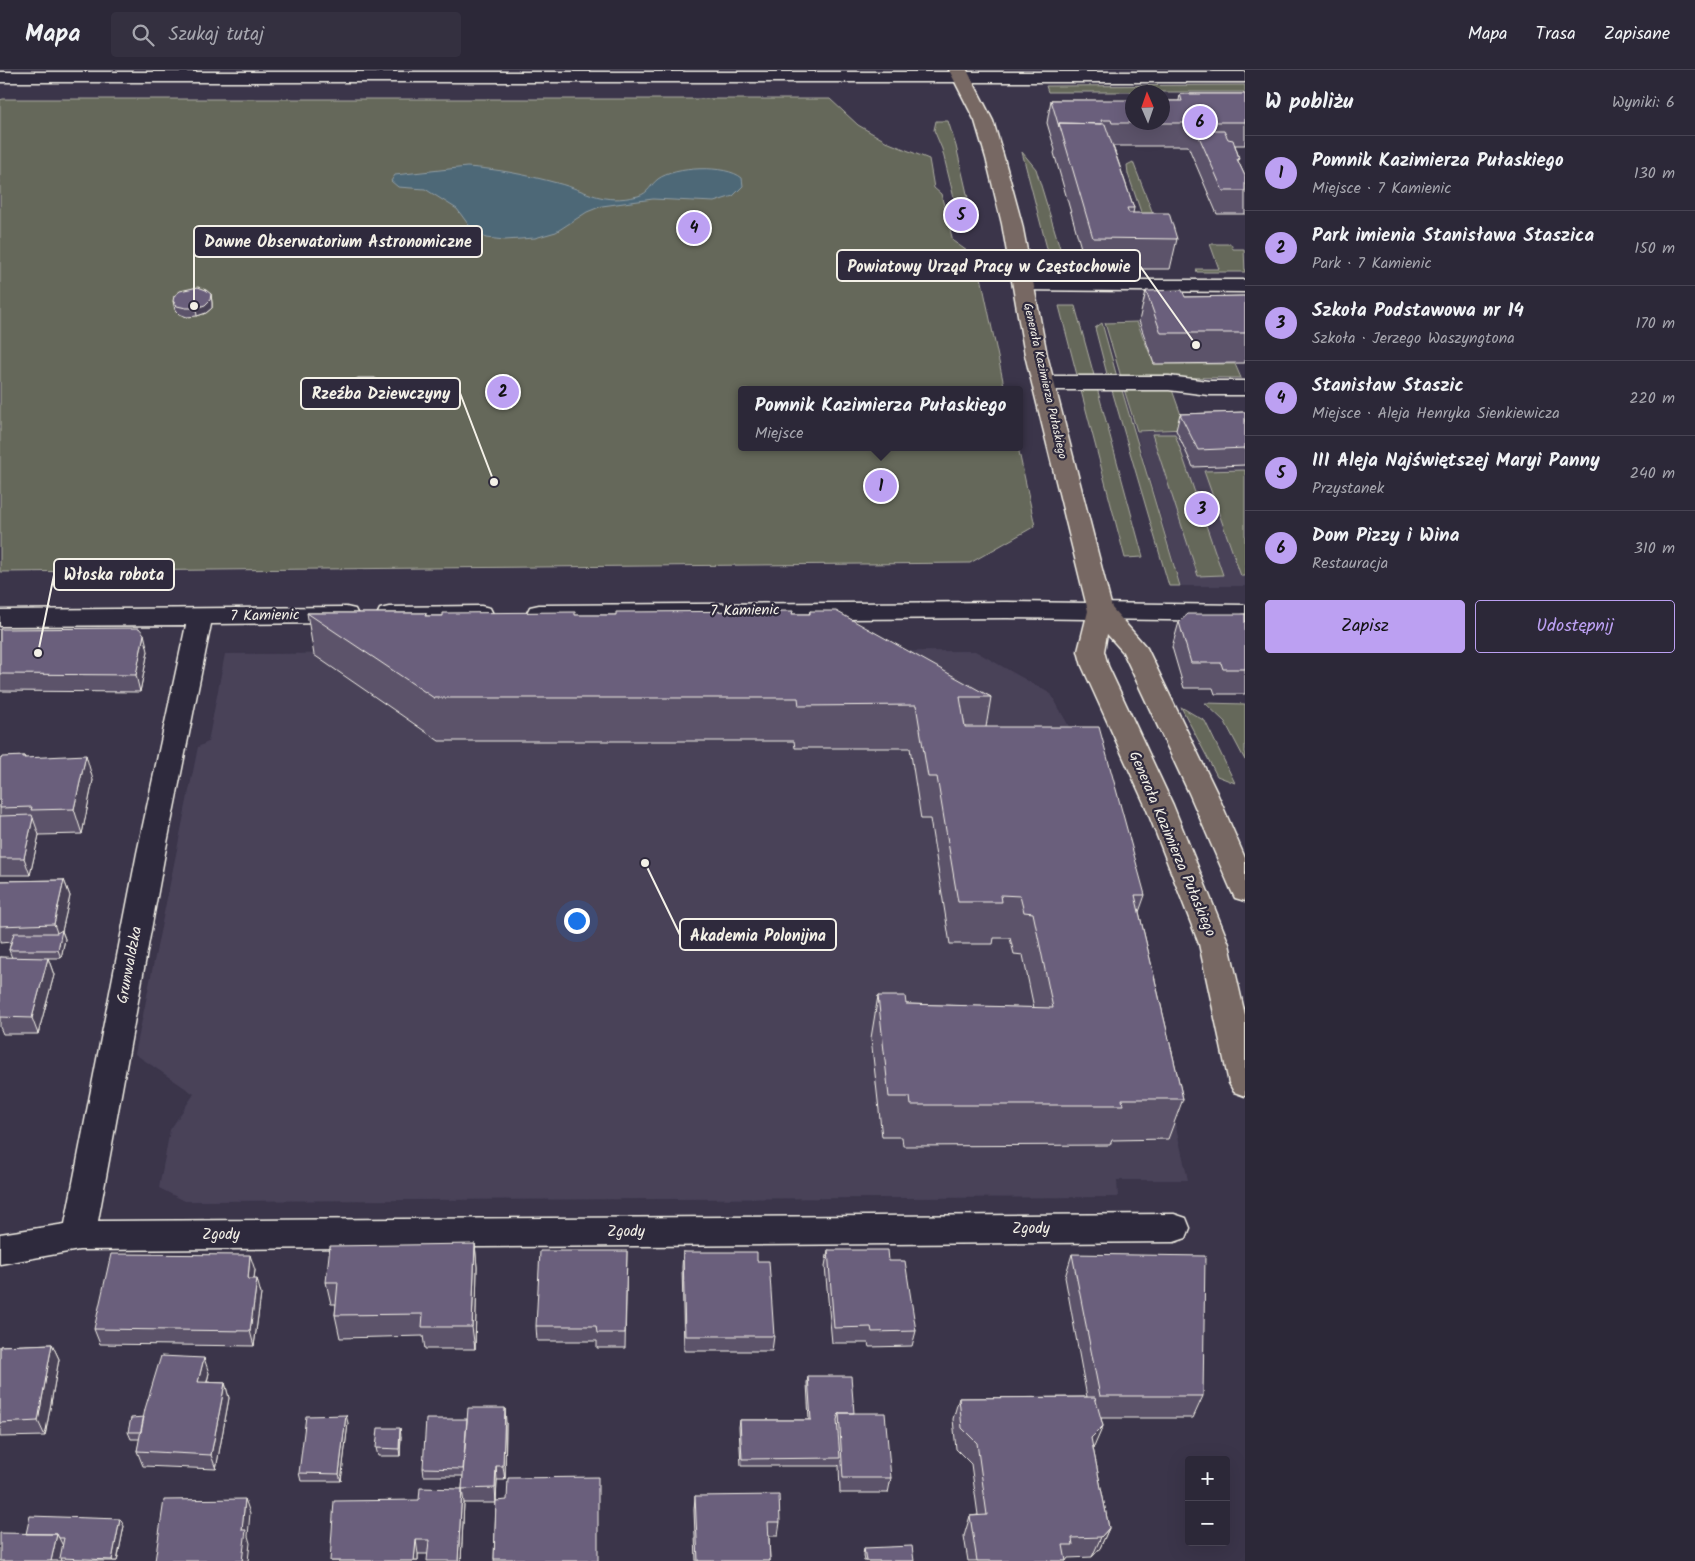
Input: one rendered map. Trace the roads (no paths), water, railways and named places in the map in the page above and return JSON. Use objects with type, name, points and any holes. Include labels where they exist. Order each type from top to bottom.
[{"type":"main road","name":"Generała Kazimierza Pułaskiego","points":[[959,73],[980,95],[984,121],[995,158],[1044,383],[1100,611],[1090,651],[1095,666],[1159,805],[1214,944],[1245,1082]]},
{"type":"main road","name":"Generała Kazimierza Pułaskiego","points":[[1100,611],[1134,648],[1203,793],[1245,890]]},
{"type":"street","points":[[0,77],[959,73],[1245,77]]},
{"type":"street","points":[[1023,286],[1245,286]]},
{"type":"street","points":[[1044,383],[1169,382],[1208,388],[1245,388]]},
{"type":"street","name":"7 Kamienic","points":[[0,618],[826,610],[1245,613]]},
{"type":"street","name":"Grunwaldzka","points":[[79,1236],[151,853],[200,616]]},
{"type":"street","name":"Zgody","points":[[79,1236],[1174,1228]]},
{"type":"street","points":[[0,1249],[79,1236]]},
{"type":"water","points":[[467,167],[524,175],[568,186],[596,196],[614,199],[642,195],[658,179],[687,170],[713,169],[724,171],[742,178],[743,186],[733,196],[714,202],[653,199],[602,206],[587,212],[556,232],[535,238],[505,240],[486,238],[473,231],[457,209],[425,189],[398,187],[391,181],[395,175]]},
{"type":"place","name":"Dom Pizzy i Wina","points":[[1200,122]]},
{"type":"place","name":"III Aleja Najświętszej Maryi Panny","points":[[961,215]]},
{"type":"place","name":"Stanisław Staszic","points":[[694,228]]},
{"type":"place","name":"Dawne Obserwatorium Astronomiczne","points":[[194,306]]},
{"type":"place","name":"Powiatowy Urząd Pracy w Częstochowie","points":[[1196,345]]},
{"type":"place","name":"Park imienia Stanisława Staszica","points":[[503,392]]},
{"type":"place","name":"Rzeźba Dziewczyny","points":[[494,482]]},
{"type":"place","name":"Pomnik Kazimierza Pułaskiego","points":[[881,486]]},
{"type":"place","name":"Szkoła Podstawowa nr 14","points":[[1202,509]]},
{"type":"place","name":"Włoska robota","points":[[38,653]]},
{"type":"place","name":"Akademia Polonijna","points":[[645,863]]}]
